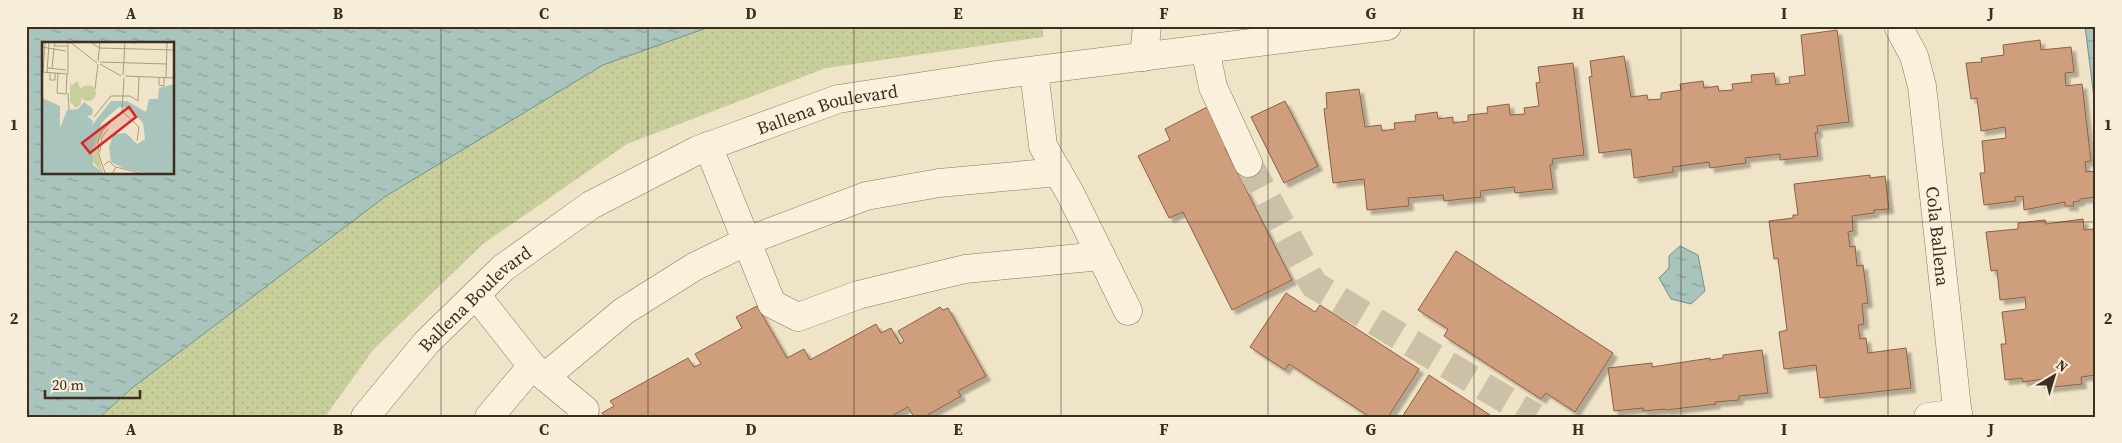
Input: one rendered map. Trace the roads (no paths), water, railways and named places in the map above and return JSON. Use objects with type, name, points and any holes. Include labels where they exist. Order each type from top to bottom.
[{"type":"street","points":[[1144,57],[1147,26]]},
{"type":"street","name":"Ballena Boulevard","points":[[365,417],[427,342],[503,268],[591,205],[708,146],[838,99],[1034,70],[1346,29],[1387,26]]},
{"type":"street","name":"Cola Ballena","points":[[1898,26],[1914,56],[1922,86],[1958,415]]},
{"type":"street","name":"Cola Ballena","points":[[1914,56],[1917,26]]},
{"type":"street","points":[[1205,49],[1216,94],[1248,163]]},
{"type":"street","points":[[1034,70],[1043,146],[1058,172],[1128,312]]},
{"type":"street","points":[[708,146],[772,304],[798,317],[858,295],[965,269],[1100,256]]},
{"type":"street","points":[[490,417],[539,371],[624,311],[694,267],[747,241],[866,196],[939,183],[1058,172]]},
{"type":"street","points":[[476,295],[539,371],[585,410],[580,417]]},
{"type":"street","points":[[1928,417],[1958,415]]},
{"type":"water","points":[[26,26],[712,26],[603,65],[386,196],[132,388],[100,417],[26,417]]},
{"type":"water","points":[[2085,26],[2096,26],[2096,114]]},
{"type":"water","points":[[1680,246],[1698,255],[1705,291],[1691,304],[1671,299],[1659,278],[1669,268],[1669,256]]},
{"type":"tunnel","points":[[1248,163],[1314,285],[1535,417]]}]
